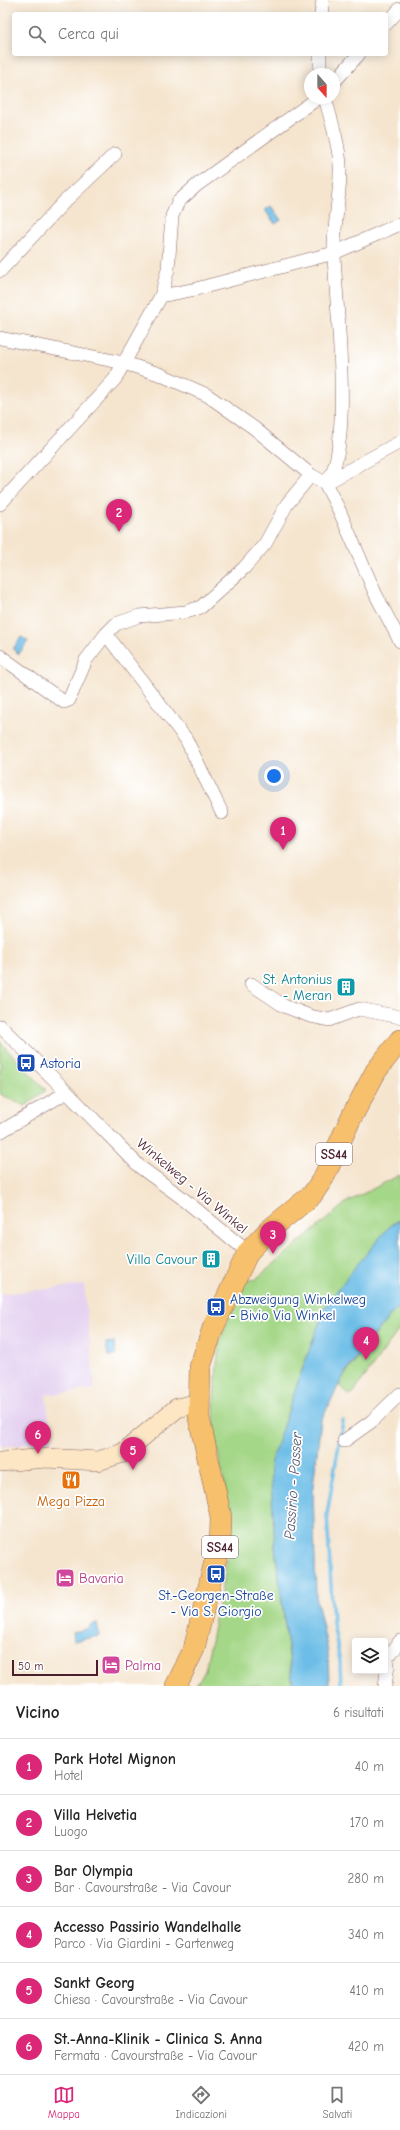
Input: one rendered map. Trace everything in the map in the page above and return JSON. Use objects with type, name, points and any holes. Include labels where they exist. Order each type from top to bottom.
[{"type":"main road","name":"SS44","points":[[176,1686],[194,1649],[214,1565],[220,1548],[221,1517],[199,1418],[198,1403],[200,1368],[213,1328],[248,1252],[268,1231],[312,1195],[324,1176],[351,1118],[376,1071],[400,1040]]},
{"type":"street","points":[[321,12],[323,0]]},
{"type":"street","points":[[388,22],[400,9]]},
{"type":"street","points":[[320,56],[320,68]]},
{"type":"street","points":[[340,75],[357,56]]},
{"type":"street","points":[[0,504],[115,379],[161,296],[168,270],[172,216],[178,202],[197,185],[310,104]]},
{"type":"street","points":[[325,483],[330,478],[336,466],[340,414],[341,352],[334,253],[340,166],[338,148],[327,104]]},
{"type":"street","points":[[0,271],[63,203],[115,154]]},
{"type":"street","points":[[161,296],[196,289],[334,253],[400,224]]},
{"type":"street","points":[[0,338],[124,363],[159,374],[207,395],[254,428],[311,475],[325,483],[339,510],[376,595],[400,641]]},
{"type":"street","points":[[325,483],[400,442]]},
{"type":"street","points":[[0,656],[64,702],[69,700],[86,660],[106,634],[116,624],[139,616],[186,612],[201,607],[244,568],[265,544],[287,504],[311,475]]},
{"type":"street","points":[[106,634],[186,739],[222,813]]},
{"type":"street","points":[[251,984],[284,1006],[310,1016],[329,1020],[359,1009],[400,1017]]},
{"type":"street","name":"Winkelweg - Via Winkel","points":[[0,1026],[140,1167],[248,1252]]},
{"type":"street","points":[[0,1132],[67,1092]]},
{"type":"street","points":[[344,1441],[372,1421],[400,1394]]},
{"type":"street","points":[[0,1462],[46,1458],[98,1461],[123,1453],[177,1408],[198,1403]]},
{"type":"street","points":[[385,1686],[390,1659],[400,1641]]},
{"type":"shaded area","points":[[84,1285],[95,1389],[46,1395],[52,1441],[2,1447],[0,1443],[0,1294]]},
{"type":"green space","points":[[0,1042],[46,1090],[25,1106],[0,1094]]},
{"type":"green space","points":[[400,1175],[400,1219],[388,1228],[275,1547],[293,1686],[195,1686],[205,1671],[226,1566],[232,1525],[215,1437],[214,1400],[219,1342],[245,1278],[255,1280],[347,1202]]},
{"type":"green space","points":[[400,1307],[400,1328],[353,1393],[348,1395],[338,1384],[390,1315]]},
{"type":"water","points":[[271,206],[281,220],[275,224],[265,210]]},
{"type":"water","points":[[21,637],[28,641],[19,654],[13,649]]},
{"type":"water","name":"Passirio - Passer","points":[[400,1219],[400,1307],[390,1315],[345,1373],[321,1420],[313,1486],[316,1596],[328,1652],[329,1686],[293,1686],[275,1547],[270,1464],[325,1307],[351,1272],[388,1228]]},
{"type":"water","points":[[114,1342],[116,1355],[108,1356],[106,1343]]},
{"type":"water","points":[[97,1623],[99,1636],[74,1641],[73,1632],[90,1628],[90,1625]]},
{"type":"waterway","points":[[341,1686],[340,1661],[333,1623],[327,1514],[343,1421]]},
{"type":"place","name":"Villa Helvetia","points":[[119,532]]},
{"type":"place","name":"Park Hotel Mignon","points":[[283,850]]},
{"type":"place","name":"St. Antonius - Meran","points":[[346,987]]},
{"type":"place","name":"Astoria","points":[[26,1063]]},
{"type":"place","name":"Bar Olympia","points":[[273,1254]]},
{"type":"place","name":"Villa Cavour","points":[[211,1259]]},
{"type":"place","name":"Abzweigung Winkelweg - Bivio Via Winkel","points":[[216,1307]]},
{"type":"place","name":"Accesso Passirio Wandelhalle","points":[[366,1360]]},
{"type":"place","name":"St.-Anna-Klinik - Clinica S. Anna","points":[[38,1454]]},
{"type":"place","name":"Sankt Georg","points":[[133,1470]]},
{"type":"place","name":"Mega Pizza","points":[[71,1480]]},
{"type":"place","name":"St.-Georgen-Straße - Via S. Giorgio","points":[[216,1574]]},
{"type":"place","name":"Bavaria","points":[[65,1578]]},
{"type":"place","name":"Palma","points":[[111,1665]]}]
